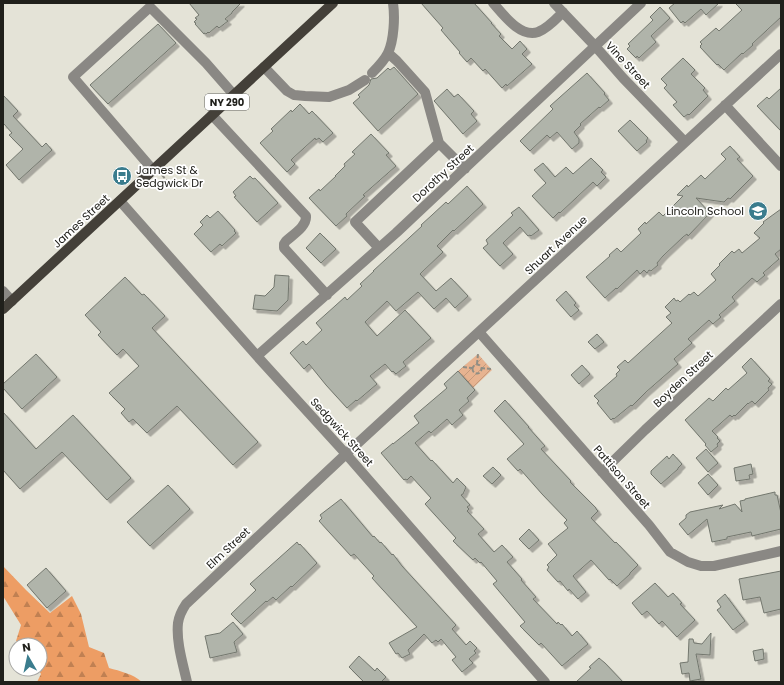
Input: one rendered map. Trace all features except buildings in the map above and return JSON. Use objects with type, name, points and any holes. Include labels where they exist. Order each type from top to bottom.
[{"type":"main road","name":"James Street","points":[[3,309],[120,200],[158,172],[212,115],[333,3]]},
{"type":"street","points":[[264,67],[287,91],[294,94],[329,97],[349,90],[369,77],[388,53],[393,32],[393,3]]},
{"type":"street","points":[[493,3],[513,25],[529,33],[538,32],[545,28],[563,12]]},
{"type":"street","name":"Vine Street","points":[[554,3],[623,78],[685,142]]},
{"type":"street","name":"Dorothy Street","points":[[257,356],[379,248],[465,169],[641,3]]},
{"type":"street","points":[[158,172],[72,77],[150,7],[206,63],[234,95]]},
{"type":"street","points":[[388,53],[425,92],[439,143],[465,169]]},
{"type":"street","name":"Shuart Avenue","points":[[346,454],[781,54]]},
{"type":"street","points":[[725,105],[781,166]]},
{"type":"street","points":[[212,115],[306,216],[307,219],[305,224],[286,241],[284,248],[326,295]]},
{"type":"street","points":[[379,248],[355,222],[439,143]]},
{"type":"street","name":"Sedgwick Street","points":[[120,200],[257,356],[346,454],[545,682]]},
{"type":"street","points":[[3,291],[12,301]]},
{"type":"street","name":"Boyden Street","points":[[602,472],[781,304]]},
{"type":"street","name":"Pattison Street","points":[[479,332],[670,552],[688,562],[701,566],[714,566],[781,551]]},
{"type":"street","name":"Elm Street","points":[[187,682],[178,639],[178,623],[181,612],[186,604],[346,454]]},
{"type":"path","points":[[158,172],[168,182]]},
{"type":"path","points":[[463,367],[472,368],[477,364],[478,354]]},
{"type":"path","points":[[477,364],[481,368],[491,369]]},
{"type":"path","points":[[472,368],[476,373],[480,371],[481,368]]},
{"type":"green space","points":[[3,566],[50,613],[72,596],[81,614],[89,647],[104,653],[109,668],[131,675],[142,682],[37,682],[40,677],[48,677],[48,637],[17,637],[21,625],[3,596]]},
{"type":"shaded area","points":[[478,354],[492,370],[473,388],[458,371]]},
{"type":"place","name":"James St & Sedgwick Dr","points":[[122,176]]},
{"type":"place","name":"Lincoln School","points":[[758,211]]}]
